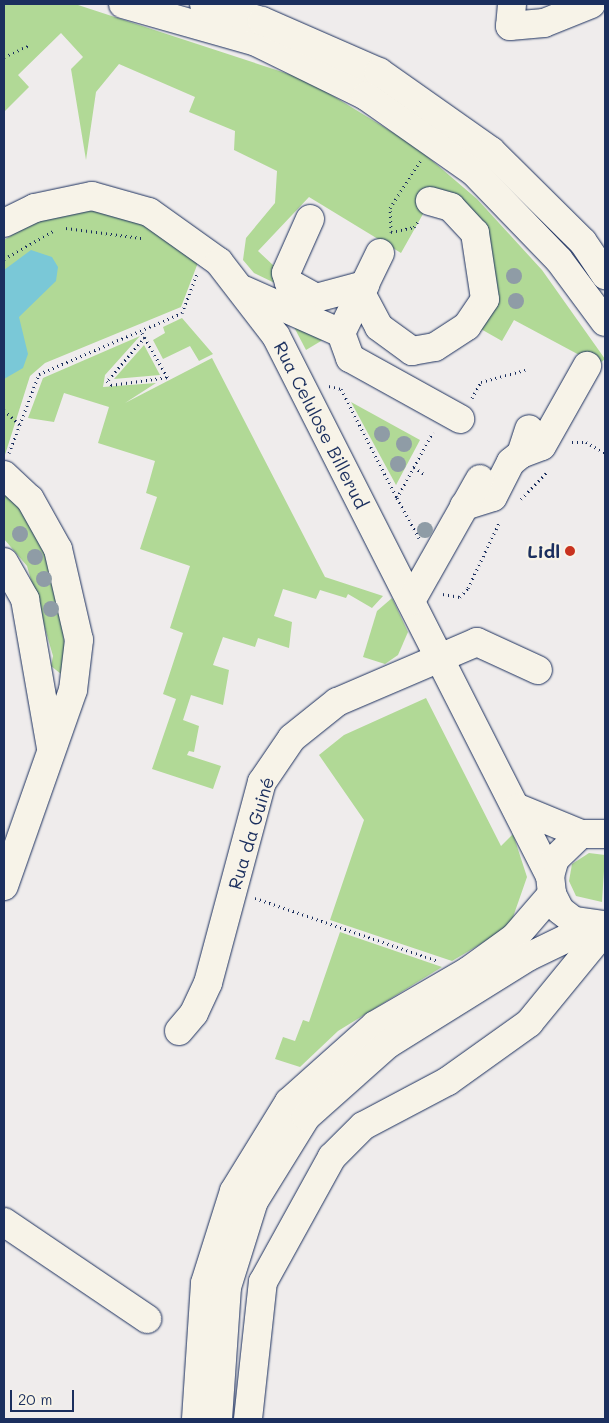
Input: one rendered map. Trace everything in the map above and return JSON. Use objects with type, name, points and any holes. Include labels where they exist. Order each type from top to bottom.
[{"type":"street","points":[[123,4],[256,42],[366,96],[474,172],[552,253],[605,322]]},
{"type":"street","points":[[204,4],[262,21],[379,72],[491,151],[582,242],[605,275]]},
{"type":"street","points":[[512,4],[510,26],[544,23],[590,4]]},
{"type":"street","name":"Rua Celulose Billerud","points":[[4,224],[35,208],[92,196],[149,212],[219,262],[241,288],[276,336],[518,808],[551,885],[574,921],[601,927]]},
{"type":"street","points":[[363,289],[379,327],[412,352],[435,347],[467,326],[485,299],[475,233],[451,207],[430,201]]},
{"type":"street","points":[[310,219],[286,273],[289,283],[316,298],[363,289]]},
{"type":"street","points":[[341,333],[386,242]]},
{"type":"street","points":[[241,288],[341,333],[350,358],[460,419]]},
{"type":"street","points":[[464,506],[493,497],[511,462],[525,441],[542,446],[587,366]]},
{"type":"street","points":[[4,886],[73,690],[78,632],[58,549],[30,499],[5,467]]},
{"type":"street","points":[[411,601],[480,478]]},
{"type":"street","points":[[4,562],[25,599],[51,749]]},
{"type":"street","name":"Rua da Guiné","points":[[178,1031],[194,1012],[208,983],[262,782],[292,738],[337,702],[438,655],[477,642],[538,670]]},
{"type":"street","points":[[518,808],[597,831]]},
{"type":"street","points":[[196,1419],[205,1283],[234,1191],[289,1102],[375,1025],[468,971],[515,937],[551,885],[555,859],[597,831]]},
{"type":"street","points":[[218,1419],[228,1288],[254,1201],[306,1117],[388,1044],[528,957],[601,927]]},
{"type":"street","points":[[248,1419],[263,1282],[332,1157],[363,1126],[448,1081],[529,1023],[601,927]]},
{"type":"street","points":[[4,1222],[147,1319]]},
{"type":"path","points":[[4,57],[30,45]]},
{"type":"path","points":[[386,242],[390,208],[432,143]]},
{"type":"path","points":[[386,242],[414,227],[430,201]]},
{"type":"path","points":[[4,259],[59,228],[88,227],[148,240]]},
{"type":"path","points":[[5,467],[19,424],[39,374],[142,333],[182,313],[200,264]]},
{"type":"path","points":[[142,333],[145,337],[168,379],[111,386],[107,381],[145,337]]},
{"type":"path","points":[[474,395],[481,382],[525,370]]},
{"type":"path","points":[[323,385],[341,389],[433,563]]},
{"type":"path","points":[[4,410],[19,424]]},
{"type":"path","points":[[397,498],[428,440]]},
{"type":"path","points":[[565,444],[586,442],[605,453]]},
{"type":"path","points":[[518,502],[553,462]]},
{"type":"path","points":[[414,467],[424,474]]},
{"type":"path","points":[[411,601],[443,594],[460,597],[504,514]]},
{"type":"path","points":[[233,891],[468,971]]},
{"type":"green space","points":[[4,4],[75,4],[307,80],[415,146],[477,199],[542,270],[605,359],[598,365],[514,320],[502,341],[472,324],[475,220],[432,198],[401,253],[309,197],[258,251],[274,266],[283,287],[254,273],[243,260],[246,238],[275,203],[277,171],[234,150],[235,131],[189,112],[195,97],[119,64],[96,92],[86,160],[71,69],[83,57],[61,33],[18,75],[29,87],[4,112]]},
{"type":"green space","points":[[86,205],[145,225],[199,260],[181,307],[45,363],[30,376],[4,458],[4,240],[48,212]]},
{"type":"green space","points":[[182,318],[213,354],[199,361],[190,346],[163,359],[153,340],[165,333],[163,327]]},
{"type":"green space","points":[[294,327],[326,338],[306,350]]},
{"type":"green space","points":[[140,336],[105,375],[103,387],[156,383],[125,403],[212,358],[325,577],[383,596],[372,608],[348,594],[346,598],[320,590],[316,599],[283,589],[274,616],[292,622],[289,648],[258,638],[255,647],[223,637],[213,665],[229,670],[223,705],[191,695],[183,720],[199,726],[194,752],[189,751],[187,755],[221,766],[213,789],[152,769],[176,699],[163,694],[183,633],[170,628],[190,566],[140,549],[157,497],[146,493],[155,461],[98,443],[109,407],[64,393],[54,422],[28,418],[43,378]]},
{"type":"green space","points":[[144,345],[160,375],[114,379]]},
{"type":"green space","points":[[351,402],[420,440],[396,485]]},
{"type":"green space","points":[[4,490],[19,505],[44,552],[59,593],[66,660],[61,674],[51,666],[53,656],[27,566],[4,539]]},
{"type":"green space","points":[[392,598],[408,632],[398,655],[385,664],[363,657],[377,611]]},
{"type":"green space","points":[[426,698],[501,846],[513,834],[527,877],[512,920],[501,932],[452,961],[330,920],[364,820],[319,755],[344,735]]},
{"type":"green space","points":[[589,853],[605,855],[602,902],[576,896],[569,881],[572,864]]},
{"type":"green space","points":[[340,932],[442,967],[338,1031],[300,1067],[275,1059],[283,1037],[295,1041],[303,1020],[309,1022]]},
{"type":"water","points":[[31,250],[52,257],[58,267],[56,281],[19,317],[28,354],[23,368],[4,379],[4,270]]},
{"type":"place","name":"Lidl","points":[[570,551]]}]
